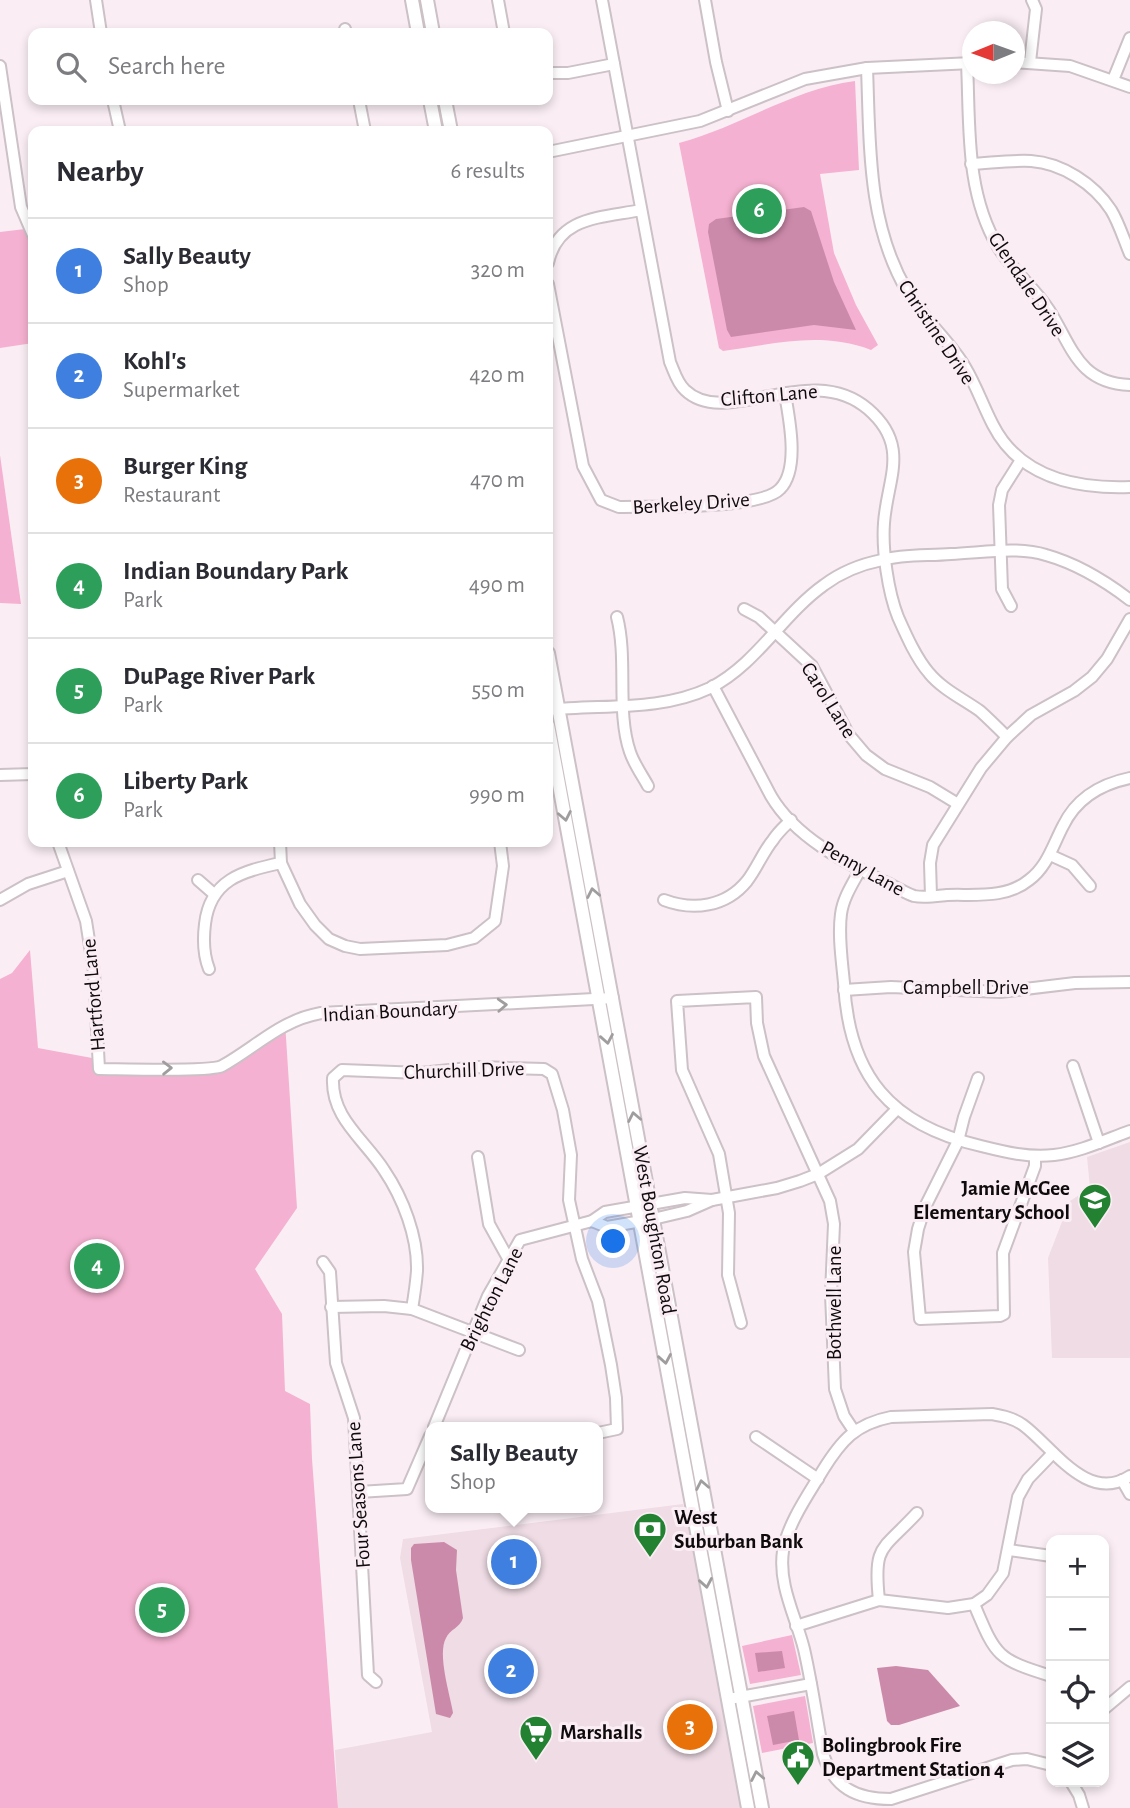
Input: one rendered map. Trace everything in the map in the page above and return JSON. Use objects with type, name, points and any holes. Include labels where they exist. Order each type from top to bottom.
[{"type":"main road","points":[[412,0],[417,28]]},
{"type":"main road","points":[[427,0],[432,28]]},
{"type":"main road","points":[[431,105],[435,126]]},
{"type":"main road","points":[[446,105],[450,126]]},
{"type":"main road","name":"West Boughton Road","points":[[553,710],[735,1698],[762,1808]]},
{"type":"main road","name":"West Boughton Road","points":[[553,748],[606,999]]},
{"type":"main road","name":"West Boughton Road","points":[[735,1698],[748,1808]]},
{"type":"street","points":[[96,0],[100,28]]},
{"type":"street","points":[[498,0],[503,28]]},
{"type":"street","name":"Clifton Lane","points":[[602,0],[670,362],[686,391],[705,400],[728,403],[813,389],[837,392],[861,403],[872,413],[891,445],[894,466],[884,520],[886,559],[896,611],[926,669],[937,682],[981,713],[1007,737]]},
{"type":"street","points":[[705,0],[728,111]]},
{"type":"street","points":[[1030,62],[1036,9],[1032,0]]},
{"type":"street","points":[[1113,80],[1130,38]]},
{"type":"street","points":[[1025,62],[1070,66],[1130,88]]},
{"type":"street","points":[[553,151],[686,124],[728,111],[805,79],[867,68],[962,63]]},
{"type":"street","points":[[553,73],[568,73],[614,64]]},
{"type":"street","points":[[0,66],[21,207],[28,223]]},
{"type":"street","name":"Christine Drive","points":[[867,68],[873,191],[882,234],[891,259],[918,309],[964,365],[993,426],[1004,443],[1021,460],[1051,477],[1077,485],[1104,488],[1130,486]]},
{"type":"street","name":"Glendale Drive","points":[[970,84],[971,164],[978,198],[991,234],[1006,258],[1049,310],[1081,365],[1097,377],[1130,385]]},
{"type":"street","points":[[114,105],[119,126]]},
{"type":"street","points":[[360,105],[364,126]]},
{"type":"street","points":[[971,164],[1031,161],[1056,166],[1081,180],[1099,195],[1112,212],[1130,254]]},
{"type":"street","points":[[553,247],[555,240],[567,228],[641,210]]},
{"type":"street","name":"Berkeley Drive","points":[[553,310],[583,466],[601,500],[619,507],[745,502],[781,489],[789,471],[793,443],[785,394]]},
{"type":"street","points":[[1011,606],[1002,589],[999,505],[1002,490],[1021,460]]},
{"type":"street","points":[[553,710],[670,702],[691,696],[713,686],[750,659],[824,585],[839,575],[886,559],[1000,552],[1043,554],[1086,569],[1130,600]]},
{"type":"street","name":"Carol Lane","points":[[744,609],[776,631],[812,666],[849,735],[866,755],[880,766],[930,787],[958,804]]},
{"type":"street","points":[[617,617],[630,752],[648,786]]},
{"type":"street","points":[[931,896],[930,863],[933,845],[981,768],[1007,737],[1031,715],[1074,691],[1092,677],[1107,659],[1130,619]]},
{"type":"street","name":"Penny Lane","points":[[713,686],[771,796],[791,820],[817,844],[860,870],[915,896],[994,894],[1013,890],[1035,875],[1049,855],[1064,824],[1084,799],[1107,784],[1130,778]]},
{"type":"street","points":[[0,775],[28,774]]},
{"type":"street","points":[[664,900],[685,906],[702,906],[727,898],[747,880],[774,838],[791,820]]},
{"type":"street","name":"Hartford Lane","points":[[60,847],[86,921],[92,959],[99,1069]]},
{"type":"street","points":[[280,847],[281,863],[300,904],[315,925],[329,939],[360,949],[447,945],[474,938],[495,921],[503,866],[501,847]]},
{"type":"street","points":[[1049,855],[1072,865],[1090,886]]},
{"type":"street","points":[[208,968],[204,955],[204,932],[214,894],[243,872],[281,863]]},
{"type":"street","points":[[860,870],[841,913],[844,990],[849,1031],[862,1066],[877,1089],[897,1109],[929,1130],[958,1141],[1035,1157],[1075,1151],[1130,1131]]},
{"type":"street","points":[[0,900],[28,884],[68,871]]},
{"type":"street","points":[[198,880],[214,894]]},
{"type":"street","name":"Campbell Drive","points":[[844,990],[891,987],[1000,992],[1075,983],[1130,982]]},
{"type":"street","name":"Bothwell Lane","points":[[727,1197],[719,1154],[682,1070],[677,1002],[756,997],[757,1023],[764,1056],[830,1201],[834,1224],[831,1294],[835,1389],[844,1416],[854,1430]]},
{"type":"street","name":"Indian Boundary","points":[[99,1069],[219,1068],[287,1023],[321,1013],[606,999]]},
{"type":"street","points":[[1073,1066],[1100,1143]]},
{"type":"street","name":"Churchill Drive","points":[[412,1309],[417,1269],[413,1236],[401,1202],[384,1170],[343,1119],[332,1091],[333,1078],[342,1070],[421,1073],[478,1067],[544,1069],[552,1074],[564,1110],[570,1144],[568,1192],[573,1224],[582,1259],[598,1301],[616,1398],[617,1429],[603,1432]]},
{"type":"street","points":[[978,1078],[958,1141],[925,1207],[918,1229],[914,1251],[920,1319],[1000,1317],[1004,1314],[1003,1253],[1035,1166],[1035,1157]]},
{"type":"street","name":"Brighton Lane","points":[[592,1221],[607,1227],[687,1212],[712,1200],[788,1185],[818,1174],[858,1149],[897,1109]]},
{"type":"street","points":[[478,1157],[489,1224],[509,1260]]},
{"type":"street","points":[[727,1197],[728,1275],[741,1323]]},
{"type":"street","name":"Brighton Lane","points":[[436,1422],[488,1296],[520,1240],[592,1221],[605,1212],[685,1198],[712,1200]]},
{"type":"street","name":"Four Seasons Lane","points":[[323,1262],[330,1272],[336,1363],[355,1418],[368,1675],[376,1682]]},
{"type":"street","points":[[331,1307],[384,1306],[412,1309],[471,1334],[519,1350]]},
{"type":"street","points":[[1046,1764],[1027,1759],[1012,1760],[891,1799],[870,1799],[839,1783],[828,1768],[811,1684],[782,1574],[784,1549],[793,1522],[840,1444],[854,1430],[877,1419],[992,1414],[1006,1416],[1024,1426],[1067,1467],[1087,1479],[1101,1482],[1126,1478],[1130,1494]]},
{"type":"street","points":[[756,1437],[818,1479]]},
{"type":"street","points":[[359,1492],[407,1489],[425,1452]]},
{"type":"street","points":[[796,1626],[879,1600],[948,1608],[974,1604],[987,1595],[1003,1573],[1018,1497],[1028,1479],[1053,1453]]},
{"type":"street","points":[[879,1600],[876,1571],[881,1551],[917,1513]]},
{"type":"street","points":[[1009,1550],[1046,1555]]},
{"type":"street","points":[[974,1604],[989,1641],[1003,1658],[1046,1674]]},
{"type":"street","points":[[735,1698],[811,1684]]},
{"type":"street","points":[[1109,1705],[1130,1688]]},
{"type":"street","points":[[1074,1787],[1083,1808]]},
{"type":"shaded area","points":[[855,81],[859,170],[820,174],[834,253],[856,305],[878,345],[871,350],[852,344],[816,340],[723,351],[719,348],[679,143],[809,92]]},
{"type":"shaded area","points":[[804,207],[811,211],[834,282],[856,330],[814,325],[731,337],[727,330],[708,232],[709,224],[716,219]]},
{"type":"shaded area","points":[[25,229],[28,234],[28,344],[0,348],[0,232]]},
{"type":"shaded area","points":[[0,455],[21,604],[0,603]]},
{"type":"shaded area","points":[[30,950],[38,1048],[92,1058],[99,1069],[218,1064],[285,1022],[297,1208],[255,1269],[282,1314],[285,1391],[310,1404],[338,1808],[0,1808],[0,979],[12,973]]},
{"type":"shaded area","name":"Jamie McGee Elementary School","points":[[1130,1142],[1130,1358],[1052,1358],[1048,1258],[1070,1201],[1090,1188],[1087,1157]]},
{"type":"shaded area","points":[[683,1504],[704,1588],[717,1680],[728,1719],[744,1808],[338,1808],[335,1750],[432,1732],[400,1558],[403,1539]]},
{"type":"shaded area","points":[[444,1542],[457,1550],[456,1570],[463,1618],[448,1635],[444,1645],[443,1664],[453,1713],[450,1718],[436,1714],[411,1560],[411,1548],[414,1544]]},
{"type":"shaded area","points":[[792,1635],[801,1675],[750,1684],[742,1646]]},
{"type":"shaded area","points":[[782,1651],[785,1668],[758,1672],[755,1653]]},
{"type":"shaded area","points":[[896,1666],[928,1670],[960,1706],[899,1725],[891,1725],[887,1721],[877,1668]]},
{"type":"shaded area","points":[[805,1696],[813,1743],[762,1753],[753,1706]]},
{"type":"shaded area","points":[[794,1711],[799,1740],[773,1745],[767,1716]]},
{"type":"place","name":"Liberty Park","points":[[759,211]]},
{"type":"place","name":"Jamie McGee Elementary School","points":[[1095,1230]]},
{"type":"place","name":"Indian Boundary Park","points":[[97,1266]]},
{"type":"place","name":"West Suburban Bank","points":[[650,1559]]},
{"type":"place","name":"Sally Beauty","points":[[514,1562]]},
{"type":"place","name":"DuPage River Park","points":[[162,1610]]},
{"type":"place","name":"Kohl's","points":[[511,1671]]},
{"type":"place","name":"Burger King","points":[[690,1727]]},
{"type":"place","name":"Marshalls","points":[[536,1762]]},
{"type":"place","name":"Bolingbrook Fire Department Station 4","points":[[798,1787]]}]
